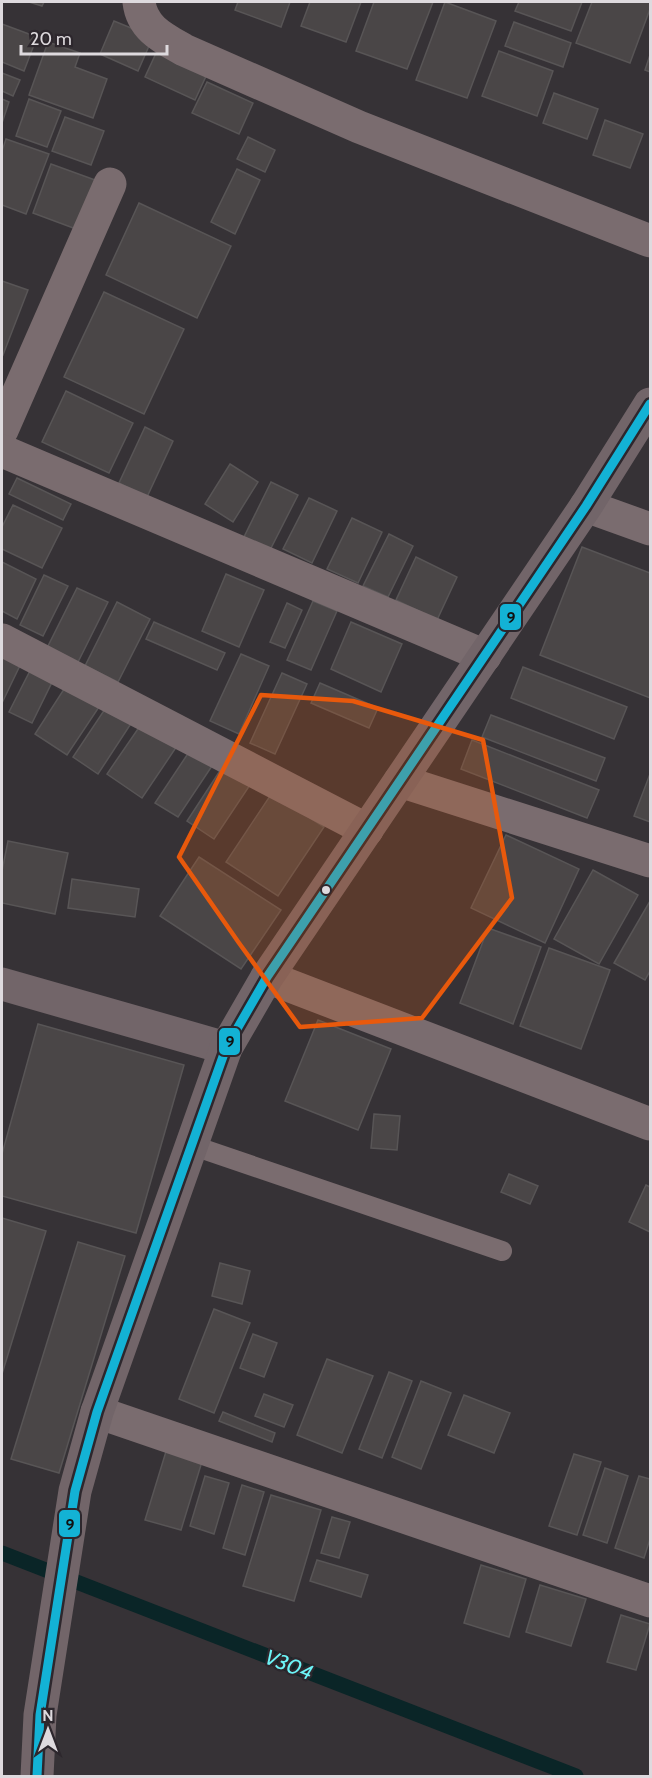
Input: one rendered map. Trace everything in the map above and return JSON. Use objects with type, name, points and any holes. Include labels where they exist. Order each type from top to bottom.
[{"type":"street","points":[[139,2],[145,22],[163,38],[184,50],[358,127],[651,241]]},
{"type":"street","points":[[2,430],[110,184]]},
{"type":"street","points":[[37,1776],[40,1715],[75,1491],[96,1412],[226,1048],[267,977],[586,506],[651,404]]},
{"type":"street","points":[[2,451],[485,656]]},
{"type":"street","points":[[586,506],[651,529]]},
{"type":"street","points":[[2,640],[367,830]]},
{"type":"street","points":[[400,781],[651,861]]},
{"type":"street","points":[[267,977],[651,1124]]},
{"type":"street","points":[[2,984],[226,1048]]},
{"type":"street","points":[[96,1412],[651,1601]]},
{"type":"lane","points":[[191,1145],[502,1251]]},
{"type":"highlighted area","points":[[261,695],[353,701],[483,740],[512,898],[422,1018],[300,1027],[179,857]]},
{"type":"building","points":[[29,2],[44,2],[42,6]]},
{"type":"building","points":[[238,2],[290,2],[281,27],[235,10]]},
{"type":"building","points":[[310,2],[361,2],[346,42],[301,26]]},
{"type":"building","points":[[374,2],[433,2],[407,69],[356,51]]},
{"type":"building","points":[[445,2],[496,21],[467,98],[416,80]]},
{"type":"building","points":[[519,2],[582,2],[571,31],[515,11]]},
{"type":"building","points":[[592,2],[650,2],[650,9],[630,63],[576,43]]},
{"type":"building","points":[[114,21],[153,37],[138,71],[100,54]]},
{"type":"building","points":[[514,22],[571,43],[563,67],[505,46]]},
{"type":"building","points":[[2,24],[37,37],[24,71],[2,62]]},
{"type":"building","points":[[48,42],[80,53],[75,67],[107,79],[93,118],[29,95]]},
{"type":"building","points":[[157,51],[207,74],[195,100],[145,77]]},
{"type":"building","points":[[499,51],[553,71],[537,116],[482,96]]},
{"type":"building","points":[[650,55],[650,72],[645,70]]},
{"type":"building","points":[[2,73],[20,80],[13,96],[2,91]]},
{"type":"building","points":[[207,82],[253,103],[239,134],[192,113]]},
{"type":"building","points":[[554,93],[598,109],[587,139],[543,123]]},
{"type":"building","points":[[2,99],[9,102],[2,123]]},
{"type":"building","points":[[29,99],[61,111],[47,147],[16,136]]},
{"type":"building","points":[[65,117],[104,131],[91,165],[52,151]]},
{"type":"building","points":[[605,120],[643,134],[630,168],[593,155]]},
{"type":"building","points":[[248,137],[275,150],[265,172],[237,159]]},
{"type":"building","points":[[6,139],[49,154],[26,214],[2,205],[2,151]]},
{"type":"building","points":[[51,164],[95,180],[76,229],[33,213]]},
{"type":"building","points":[[237,169],[260,180],[235,234],[211,222]]},
{"type":"building","points":[[139,203],[231,246],[197,318],[106,275]]},
{"type":"building","points":[[2,281],[28,290],[3,355],[2,354]]},
{"type":"building","points":[[104,292],[184,329],[144,414],[64,377]]},
{"type":"building","points":[[66,391],[133,423],[109,473],[42,442]]},
{"type":"building","points":[[145,427],[173,441],[147,497],[119,483]]},
{"type":"building","points":[[230,464],[258,482],[233,522],[205,504]]},
{"type":"building","points":[[17,478],[71,504],[63,520],[9,494]]},
{"type":"building","points":[[271,482],[298,495],[268,554],[242,541]]},
{"type":"building","points":[[309,498],[337,511],[312,563],[283,549]]},
{"type":"building","points":[[13,505],[62,528],[42,568],[2,549],[2,527]]},
{"type":"building","points":[[352,518],[382,532],[358,583],[327,569]]},
{"type":"building","points":[[389,534],[413,546],[388,597],[363,586]]},
{"type":"building","points":[[582,547],[650,573],[650,698],[540,655]]},
{"type":"building","points":[[416,557],[457,577],[437,620],[396,600]]},
{"type":"building","points":[[2,562],[36,579],[17,619],[2,611]]},
{"type":"building","points":[[226,574],[264,590],[239,647],[202,631]]},
{"type":"building","points":[[44,575],[68,586],[43,636],[20,625]]},
{"type":"building","points":[[77,588],[108,602],[76,666],[45,652]]},
{"type":"building","points":[[313,601],[337,611],[311,670],[287,660]]},
{"type":"building","points":[[117,602],[150,619],[118,682],[85,666]]},
{"type":"building","points":[[287,603],[302,610],[285,648],[270,642]]},
{"type":"building","points":[[154,622],[225,653],[217,670],[146,639]]},
{"type":"building","points":[[351,622],[402,644],[381,692],[331,669]]},
{"type":"building","points":[[2,644],[25,655],[2,703]]},
{"type":"building","points":[[241,654],[269,666],[239,734],[210,721]]},
{"type":"building","points":[[36,659],[58,670],[32,723],[9,712]]},
{"type":"building","points":[[523,667],[627,707],[614,739],[511,698]]},
{"type":"building","points":[[282,673],[307,684],[275,754],[250,743]]},
{"type":"building","points":[[320,683],[378,708],[369,728],[311,703]]},
{"type":"building","points":[[66,686],[99,707],[67,755],[35,734]]},
{"type":"building","points":[[109,703],[134,719],[98,774],[73,757]]},
{"type":"building","points":[[491,715],[605,758],[596,781],[482,737]]},
{"type":"building","points":[[142,723],[177,746],[142,798],[107,774]]},
{"type":"building","points":[[472,740],[599,790],[587,818],[461,769]]},
{"type":"building","points":[[189,752],[212,766],[178,817],[155,803]]},
{"type":"building","points":[[225,763],[252,782],[214,839],[187,821]]},
{"type":"building","points":[[650,774],[650,822],[634,816]]},
{"type":"building","points":[[272,793],[324,827],[278,896],[226,862]]},
{"type":"building","points":[[506,835],[579,869],[545,943],[471,908]]},
{"type":"building","points":[[8,841],[68,853],[55,914],[2,903],[2,871]]},
{"type":"building","points":[[199,857],[281,910],[241,969],[160,916]]},
{"type":"building","points":[[593,870],[638,895],[599,964],[554,939]]},
{"type":"building","points":[[72,879],[139,889],[135,917],[68,908]]},
{"type":"building","points":[[650,901],[650,971],[645,980],[614,963]]},
{"type":"building","points":[[488,928],[541,947],[513,1024],[460,1003]]},
{"type":"building","points":[[549,948],[610,970],[581,1049],[520,1026]]},
{"type":"building","points":[[318,1020],[391,1049],[358,1130],[285,1101]]},
{"type":"building","points":[[38,1024],[184,1065],[136,1233],[2,1196],[2,1154]]},
{"type":"building","points":[[374,1114],[400,1116],[397,1150],[371,1148]]},
{"type":"building","points":[[509,1174],[538,1186],[530,1204],[501,1192]]},
{"type":"building","points":[[646,1185],[650,1187],[650,1232],[629,1222]]},
{"type":"building","points":[[2,1218],[46,1231],[2,1374]]},
{"type":"building","points":[[78,1242],[125,1256],[59,1473],[11,1459]]},
{"type":"building","points":[[220,1263],[250,1271],[242,1304],[212,1296]]},
{"type":"building","points":[[214,1309],[250,1323],[214,1413],[179,1399]]},
{"type":"building","points":[[253,1334],[277,1343],[264,1377],[240,1368]]},
{"type":"building","points":[[327,1359],[373,1376],[342,1453],[297,1435]]},
{"type":"building","points":[[389,1372],[412,1381],[382,1458],[359,1449]]},
{"type":"building","points":[[421,1381],[451,1393],[421,1469],[392,1457]]},
{"type":"building","points":[[264,1394],[293,1405],[284,1427],[255,1416]]},
{"type":"building","points":[[464,1395],[510,1413],[494,1453],[448,1435]]},
{"type":"building","points":[[223,1412],[275,1433],[272,1442],[219,1421]]},
{"type":"building","points":[[168,1445],[204,1455],[181,1530],[145,1520]]},
{"type":"building","points":[[574,1454],[601,1462],[577,1535],[549,1526]]},
{"type":"building","points":[[605,1468],[628,1476],[607,1543],[583,1535]]},
{"type":"building","points":[[205,1476],[229,1483],[214,1534],[190,1526]]},
{"type":"building","points":[[639,1476],[650,1479],[650,1539],[644,1558],[615,1548]]},
{"type":"building","points":[[242,1485],[264,1492],[245,1555],[223,1548]]},
{"type":"building","points":[[271,1495],[321,1510],[294,1601],[243,1586]]},
{"type":"building","points":[[332,1517],[350,1522],[339,1558],[321,1553]]},
{"type":"building","points":[[317,1560],[368,1575],[361,1597],[310,1581]]},
{"type":"building","points":[[481,1565],[526,1579],[509,1637],[464,1623]]},
{"type":"building","points":[[540,1585],[586,1599],[571,1646],[526,1632]]},
{"type":"building","points":[[621,1615],[650,1624],[636,1670],[607,1662]]},
{"type":"waterway","name":"V304","points":[[2,1553],[576,1776]]},
{"type":"transit line","name":"9","points":[[37,1776],[40,1715],[75,1491],[97,1412],[226,1048],[267,977],[586,506],[650,404]]}]
